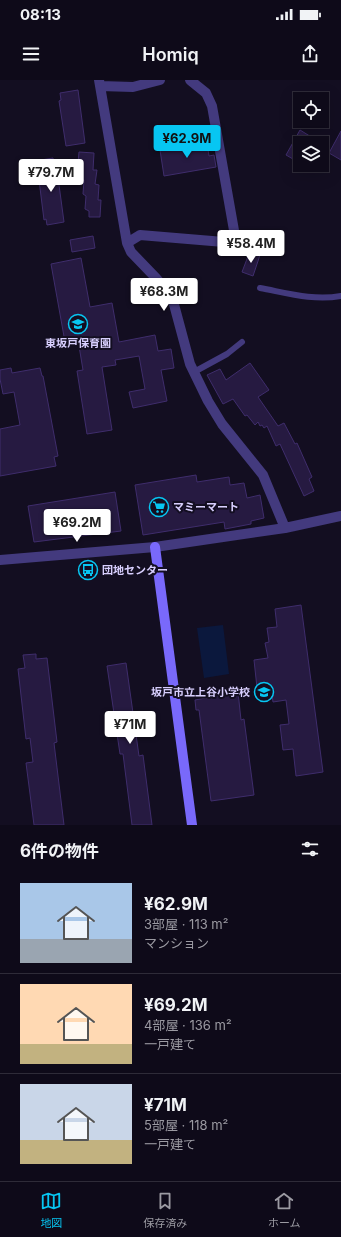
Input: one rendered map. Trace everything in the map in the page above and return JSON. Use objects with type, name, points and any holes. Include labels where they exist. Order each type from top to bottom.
[{"type":"street","points":[[160,80],[133,87],[100,83],[127,243],[131,252],[156,278],[172,298],[194,372],[222,424],[264,476],[285,528]]},
{"type":"street","points":[[127,243],[140,235],[224,242],[235,236],[212,106],[206,93],[190,80]]},
{"type":"street","points":[[0,560],[155,547],[285,528],[341,516]]},
{"type":"street","points":[[155,547],[192,825]]},
{"type":"lane","points":[[260,288],[311,298],[325,299],[341,296]]},
{"type":"lane","points":[[194,372],[227,354],[242,342]]},
{"type":"water","points":[[223,625],[229,674],[204,678],[197,628]]},
{"type":"building","points":[[78,90],[85,143],[66,146],[59,101],[61,100],[60,93]]},
{"type":"building","points":[[300,130],[310,136],[297,136]]},
{"type":"building","points":[[341,131],[341,160],[329,153]]},
{"type":"building","points":[[293,142],[293,159],[286,155]]},
{"type":"building","points":[[207,143],[209,156],[214,155],[216,167],[164,176],[160,150]]},
{"type":"building","points":[[79,152],[94,153],[93,170],[97,170],[95,184],[99,185],[98,200],[101,200],[100,217],[89,217],[89,211],[85,209],[86,196],[83,194],[84,180],[80,179],[81,166],[78,163]]},
{"type":"building","points":[[53,158],[55,170],[57,170],[64,222],[47,225],[46,219],[44,220],[39,180],[41,180],[40,172],[42,172],[41,160]]},
{"type":"building","points":[[93,236],[95,248],[72,252],[70,240]]},
{"type":"building","points":[[250,251],[260,255],[253,276],[242,272]]},
{"type":"building","points":[[81,258],[90,307],[112,303],[119,342],[155,335],[158,351],[171,349],[174,368],[161,370],[167,401],[133,408],[129,392],[145,389],[139,356],[115,360],[116,365],[102,367],[112,430],[87,434],[77,371],[83,370],[78,340],[65,342],[51,264]]},
{"type":"building","points":[[250,363],[269,390],[258,397],[278,426],[284,423],[295,444],[297,443],[312,477],[309,479],[314,491],[304,496],[280,444],[276,446],[267,426],[264,428],[262,425],[260,426],[258,422],[255,425],[247,415],[245,416],[233,399],[223,404],[207,375],[220,369],[226,380]]},
{"type":"building","points":[[11,368],[12,373],[40,368],[43,376],[58,456],[54,457],[56,466],[0,476],[0,429],[20,425],[14,392],[3,394],[0,379],[0,370]]},
{"type":"building","points":[[196,475],[197,482],[229,477],[230,485],[244,483],[247,498],[260,495],[264,518],[251,521],[251,524],[225,529],[224,522],[143,535],[135,485]]},
{"type":"building","points":[[115,492],[121,531],[34,542],[28,506]]},
{"type":"building","points":[[301,605],[323,772],[296,776],[293,749],[283,750],[280,725],[289,724],[286,700],[273,702],[272,695],[258,697],[254,660],[268,658],[265,643],[269,642],[267,628],[277,627],[275,609]]},
{"type":"building","points":[[36,654],[36,659],[47,658],[57,742],[54,743],[64,825],[34,825],[26,763],[33,762],[30,738],[26,739],[18,669],[25,668],[23,655]]},
{"type":"building","points":[[126,663],[139,756],[143,755],[152,825],[132,825],[123,754],[120,754],[107,666]]},
{"type":"building","points":[[238,692],[241,720],[244,719],[254,795],[211,801],[199,710],[196,710],[195,700]]},
{"type":"place","name":"東坂戸保育園","points":[[78,324]]},
{"type":"place","name":"マミーマート","points":[[159,507]]},
{"type":"place","name":"団地センター","points":[[88,570]]},
{"type":"place","name":"坂戸市立上谷小学校","points":[[264,692]]}]
